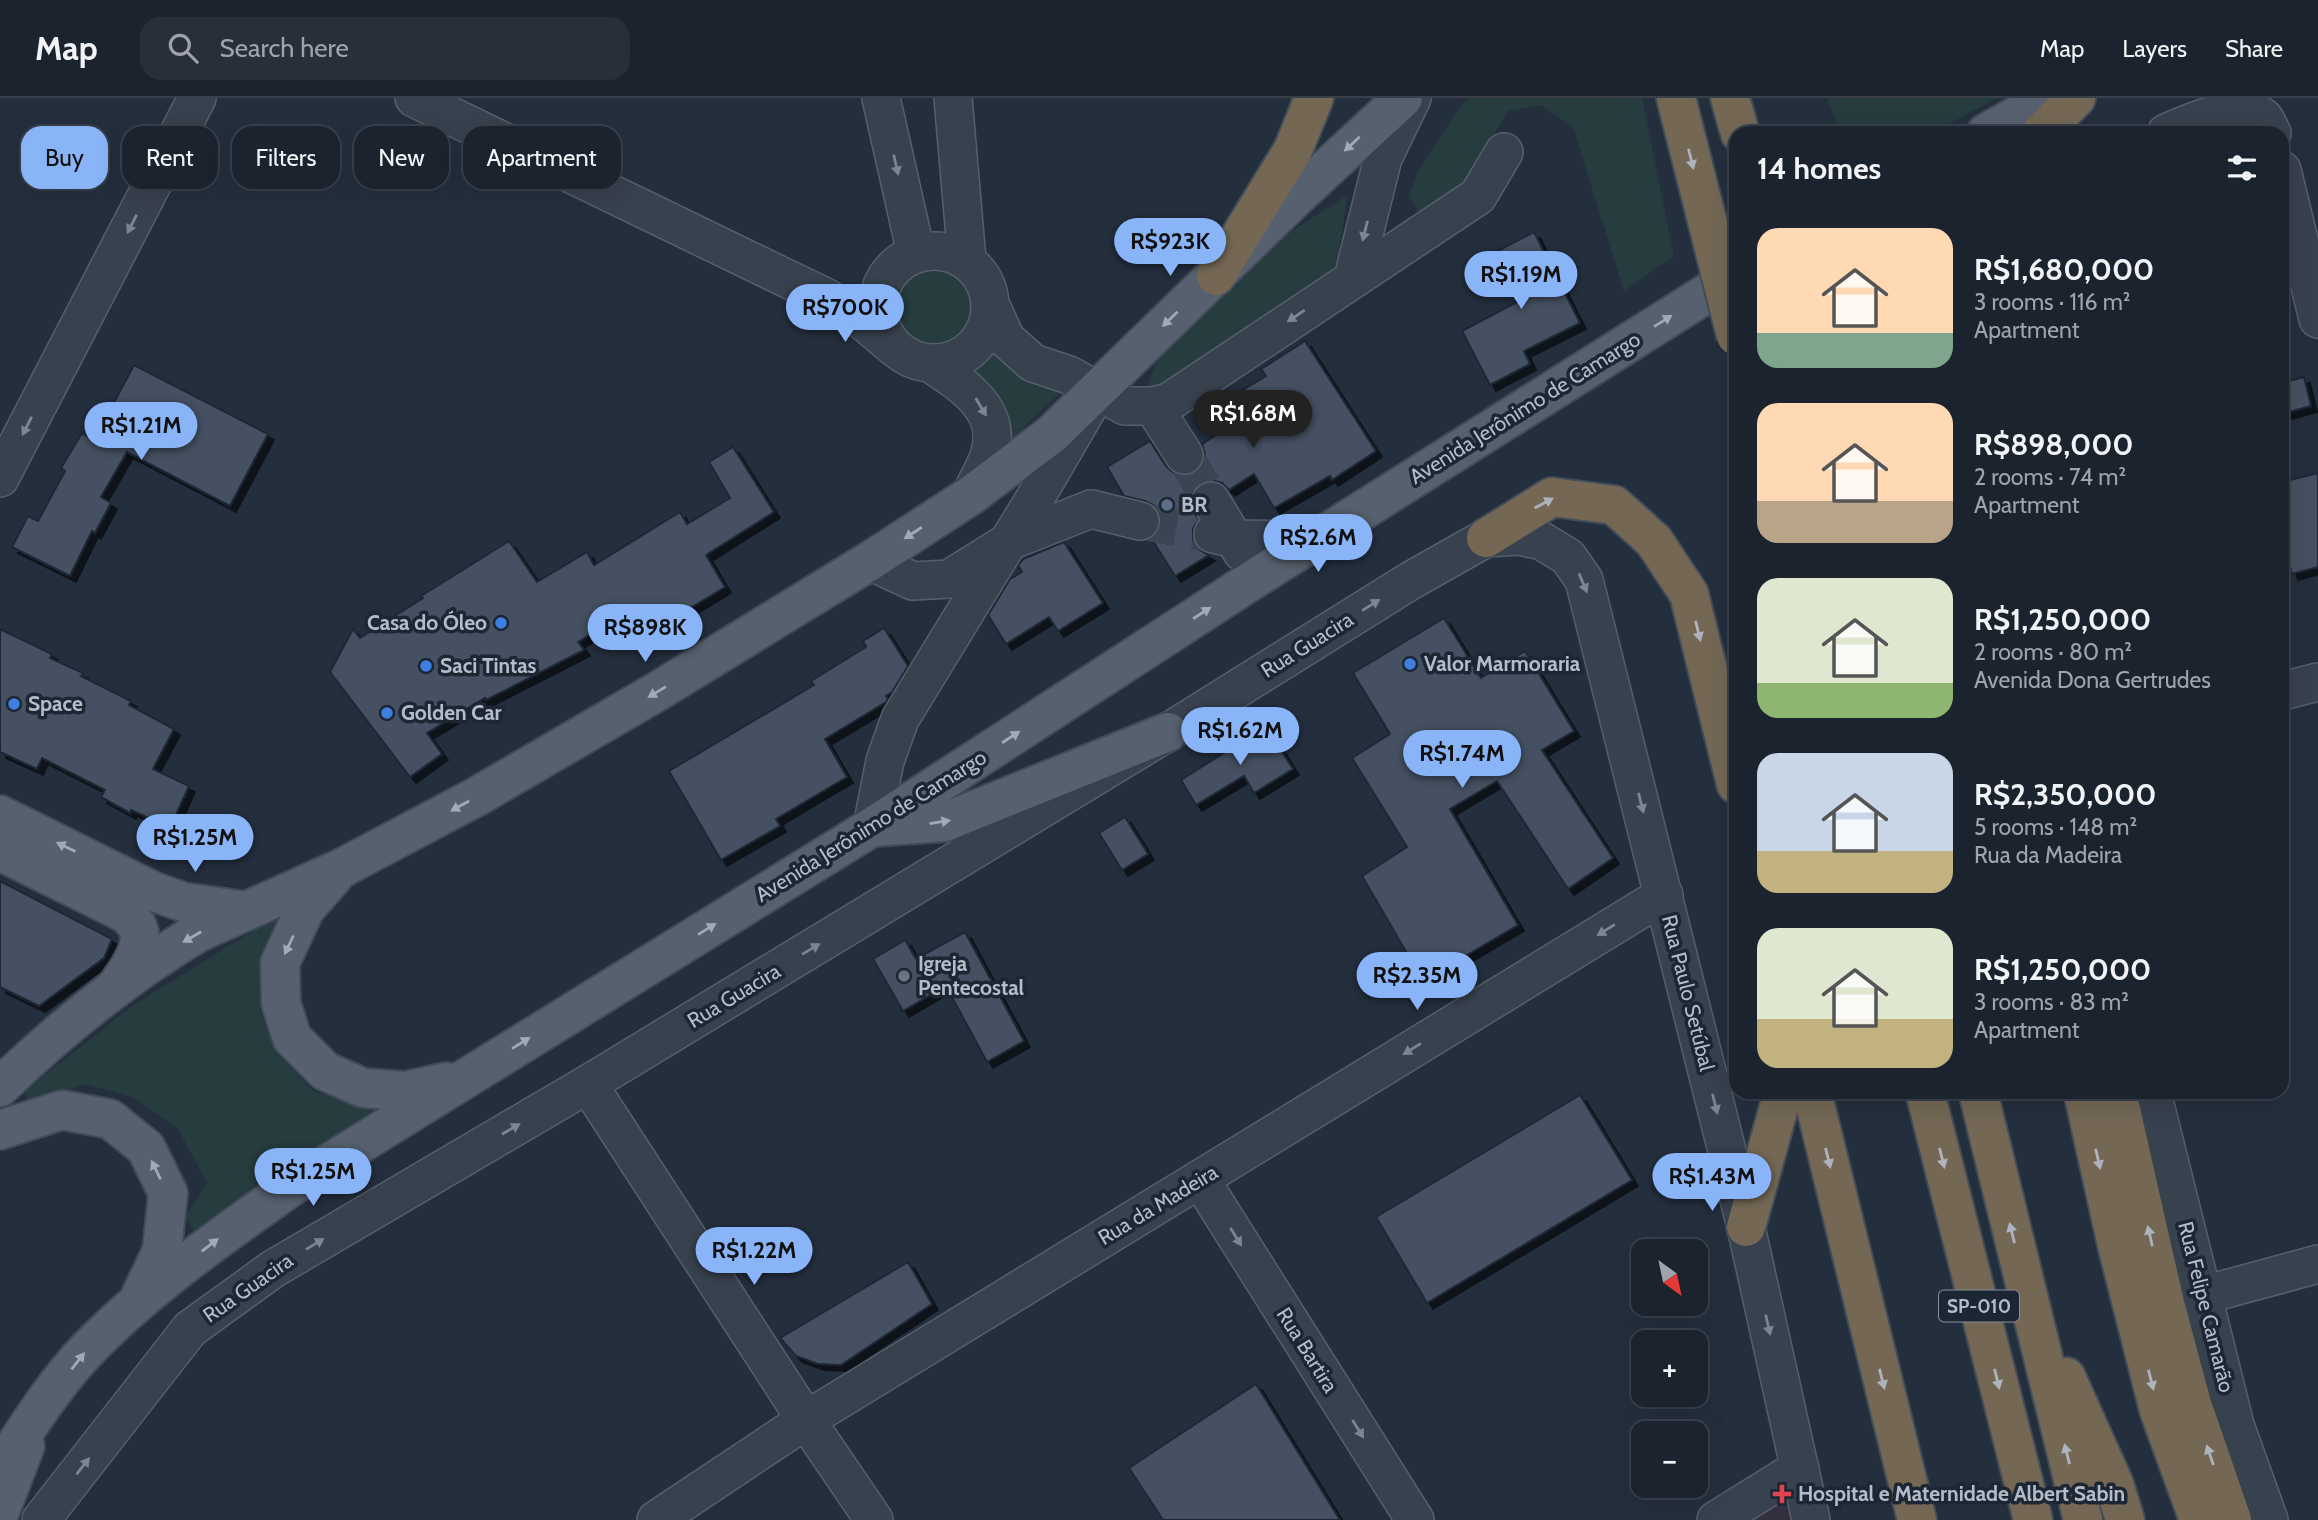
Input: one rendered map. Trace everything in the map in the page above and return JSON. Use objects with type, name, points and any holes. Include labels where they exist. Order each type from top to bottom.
[{"type":"highway","points":[[1216,276],[1293,150],[1314,98]]},
{"type":"highway","points":[[1676,98],[1729,308]]},
{"type":"highway","points":[[1730,98],[1738,126]]},
{"type":"highway","points":[[2048,126],[2076,98]]},
{"type":"highway","points":[[1486,538],[1552,497],[1615,505],[1654,541],[1689,594],[1729,756]]},
{"type":"highway","points":[[1746,1227],[1781,1099]]},
{"type":"highway","points":[[1814,1099],[1917,1520]]},
{"type":"highway","name":"SP-010","points":[[1928,1099],[2033,1520]]},
{"type":"highway","name":"SP-010","points":[[1980,1099],[2083,1520]]},
{"type":"highway","points":[[2085,1099],[2118,1249],[2159,1410],[2199,1520]]},
{"type":"highway","points":[[2119,1099],[2192,1404],[2232,1520]]},
{"type":"highway","points":[[2026,1289],[2114,1484],[2126,1520]]},
{"type":"main road","points":[[0,1087],[30,1058],[149,962],[197,933],[340,869],[417,830],[559,749],[870,561],[970,496],[1052,434],[1402,98]]},
{"type":"main road","points":[[1999,126],[2049,98]]},
{"type":"main road","name":"Avenida Jerônimo de Camargo","points":[[0,1469],[36,1414],[87,1350],[138,1303],[214,1242],[292,1186],[872,827],[1257,577],[1729,279]]},
{"type":"main road","points":[[872,827],[945,822],[1168,732]]},
{"type":"main road","points":[[0,815],[118,890],[127,914],[138,928],[139,943],[133,964],[114,990]]},
{"type":"main road","points":[[0,851],[118,890],[155,892],[183,902],[246,911]]},
{"type":"main road","points":[[340,869],[305,909],[280,963],[281,1003],[292,1038],[324,1071],[363,1088],[406,1091],[463,1079]]},
{"type":"main road","points":[[0,1130],[62,1110],[110,1119],[145,1148],[168,1193],[162,1251],[138,1303]]},
{"type":"main road","name":"Avenida Jerônimo de Camargo","points":[[0,1511],[36,1414]]},
{"type":"street","points":[[0,478],[197,98]]},
{"type":"street","points":[[414,98],[825,297],[857,316],[911,359],[930,363],[950,361],[968,352],[981,340],[991,306]]},
{"type":"street","points":[[881,98],[916,253]]},
{"type":"street","points":[[953,98],[967,260]]},
{"type":"street","points":[[1353,278],[1383,158],[1412,98]]},
{"type":"street","points":[[2182,126],[2203,117],[2249,111],[2268,126]]},
{"type":"street","points":[[825,297],[847,295],[867,287],[916,253],[933,249],[951,252],[967,260],[980,273],[1006,339],[1033,363],[1069,375],[1125,405],[1153,406],[1169,402],[1478,197],[1504,152]]},
{"type":"street","points":[[2289,198],[2317,309]]},
{"type":"street","points":[[886,275],[879,293],[877,314],[883,332],[895,348]]},
{"type":"street","points":[[930,363],[978,400],[992,428],[989,455],[970,496]]},
{"type":"street","points":[[872,827],[885,761],[900,719],[1010,541],[1098,390]]},
{"type":"street","points":[[1153,406],[1184,455]]},
{"type":"street","points":[[870,561],[913,581],[949,579],[1010,541],[1091,509],[1140,521]]},
{"type":"street","points":[[1257,577],[1220,525],[1316,540]]},
{"type":"street","name":"Rua Paulo Setúbal","points":[[1486,538],[1519,536],[1542,541],[1568,557],[1584,580],[1746,1227],[1811,1520]]},
{"type":"street","name":"Rua Guacira","points":[[41,1520],[190,1329],[273,1269],[588,1084],[1168,732],[1410,581],[1486,538]]},
{"type":"street","points":[[2289,689],[2318,682]]},
{"type":"street","name":"Rua da Madeira","points":[[656,1520],[806,1420],[1664,895]]},
{"type":"street","points":[[588,1084],[874,1520]]},
{"type":"street","name":"Rua Felipe Camarão","points":[[2154,1099],[2235,1424],[2269,1520]]},
{"type":"street","name":"Rua Bartira","points":[[1200,1179],[1415,1520]]},
{"type":"street","points":[[2204,1295],[2318,1264]]},
{"type":"street","points":[[1716,1520],[1800,1468]]},
{"type":"shaded area","name":"Hospital e Maternidade Albert Sabin","points":[[1800,1468],[1811,1520],[1716,1520]]},
{"type":"green space","points":[[1469,98],[1642,98],[1674,256],[1624,291],[1573,127],[1541,105],[1508,111],[1450,208],[1422,218],[1409,195],[1420,168],[1461,105]]},
{"type":"green space","points":[[1827,98],[1997,98],[1945,126],[1837,126]]},
{"type":"green space","points":[[1348,195],[1338,255],[1328,284],[1147,395],[1155,366],[1168,346],[1222,291],[1293,230]]},
{"type":"green space","points":[[933,266],[952,272],[965,281],[975,296],[977,305],[971,331],[943,346],[925,345],[909,336],[899,322],[894,305],[897,289],[910,275]]},
{"type":"green space","points":[[991,330],[1072,383],[1005,448],[954,364],[976,350]]},
{"type":"green space","points":[[273,915],[287,919],[261,978],[260,1011],[276,1052],[313,1091],[351,1103],[377,1098],[387,1112],[279,1171],[195,1233],[185,1217],[207,1183],[178,1129],[134,1098],[86,1084],[29,1104],[25,1095],[27,1089],[132,1006],[253,931]]},
{"type":"building","points":[[1534,232],[1580,323],[1524,351],[1530,364],[1490,385],[1462,331],[1517,302],[1492,254]]},
{"type":"building","points":[[1305,341],[1376,451],[1332,480],[1330,476],[1274,508],[1254,474],[1229,490],[1222,483],[1211,480],[1200,483],[1192,492],[1190,501],[1198,520],[1193,529],[1193,540],[1198,549],[1209,555],[1175,576],[1151,538],[1156,535],[1160,525],[1160,516],[1155,506],[1124,496],[1107,467],[1150,441],[1166,466],[1174,473],[1186,476],[1196,472],[1203,464],[1205,455],[1202,444],[1227,428],[1214,407],[1266,376],[1261,369]]},
{"type":"building","points":[[134,365],[268,434],[230,506],[127,452],[101,497],[111,503],[95,533],[92,531],[70,576],[12,547],[28,516],[38,521],[65,471],[61,468],[82,433],[94,440]]},
{"type":"building","points":[[2304,377],[2311,406],[2289,412],[2289,381]]},
{"type":"building","points":[[733,447],[774,512],[706,555],[725,587],[646,635],[631,610],[578,642],[584,650],[486,700],[485,698],[427,733],[442,754],[410,777],[330,672],[353,629],[360,638],[509,541],[537,582],[587,552],[594,565],[680,512],[687,524],[730,498],[709,462]]},
{"type":"building","points":[[2318,473],[2318,567],[2292,574],[2289,563],[2289,480]]},
{"type":"building","points":[[1064,542],[1103,603],[1058,631],[1049,617],[1006,644],[988,615],[1010,579],[1022,572],[1018,565],[1023,559]]},
{"type":"building","points":[[1444,618],[1481,678],[1525,651],[1574,731],[1542,750],[1613,858],[1568,889],[1497,781],[1450,809],[1518,925],[1423,981],[1362,876],[1407,847],[1352,758],[1390,734],[1353,673]]},
{"type":"building","points":[[884,628],[908,666],[892,692],[886,696],[886,702],[825,739],[847,777],[776,819],[780,826],[721,860],[669,771],[814,685],[811,681],[866,647],[863,641]]},
{"type":"building","points":[[0,629],[52,654],[50,658],[83,673],[81,676],[131,701],[129,705],[174,729],[153,769],[189,786],[170,828],[131,810],[130,813],[101,797],[105,790],[42,758],[37,769],[0,752]]},
{"type":"building","points":[[1266,726],[1293,769],[1254,793],[1244,776],[1196,805],[1181,780]]},
{"type":"building","points":[[1125,817],[1148,854],[1122,870],[1099,833]]},
{"type":"building","points":[[0,881],[112,939],[104,958],[39,1006],[0,987]]},
{"type":"building","points":[[965,932],[1024,1041],[987,1062],[946,986],[903,1011],[873,959],[905,940],[916,959]]},
{"type":"building","points":[[1580,1095],[1632,1180],[1427,1303],[1376,1217]]},
{"type":"building","points":[[908,1262],[932,1304],[841,1365],[818,1364],[796,1356],[780,1338]]},
{"type":"building","points":[[1256,1384],[1340,1520],[1163,1520],[1129,1468]]},
{"type":"tunnel","points":[[1184,455],[1211,501]]},
{"type":"tunnel","points":[[1140,521],[1213,534]]},
{"type":"place","name":"BR","points":[[1167,505]]},
{"type":"place","name":"Casa do Óleo","points":[[501,623]]},
{"type":"place","name":"Valor Marmoraria","points":[[1410,664]]},
{"type":"place","name":"Saci Tintas","points":[[426,666]]},
{"type":"place","name":"Space","points":[[14,704]]},
{"type":"place","name":"Golden Car","points":[[387,713]]},
{"type":"place","name":"Igreja Pentecostal","points":[[904,976]]},
{"type":"place","name":"Hospital e Maternidade Albert Sabin","points":[[1782,1494]]}]
